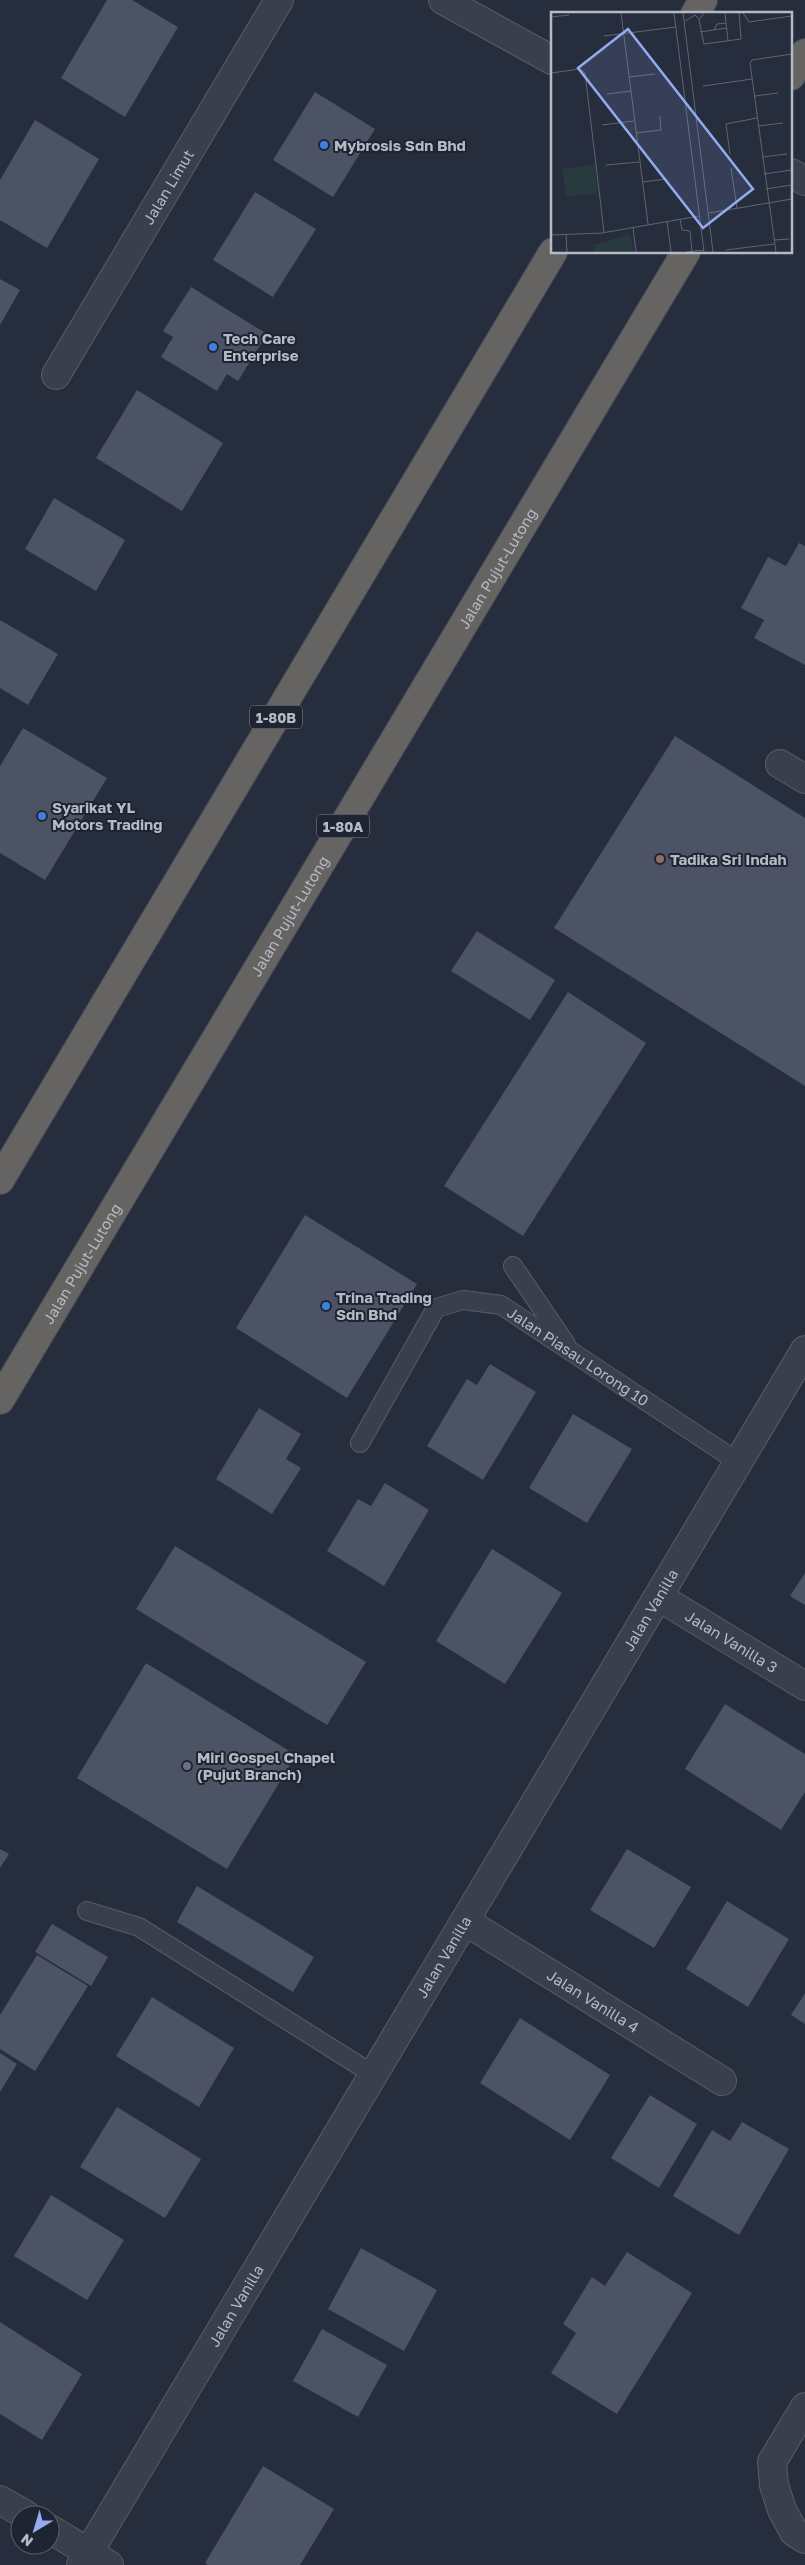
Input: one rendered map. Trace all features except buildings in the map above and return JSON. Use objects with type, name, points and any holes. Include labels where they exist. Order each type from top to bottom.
[{"type":"highway","points":[[696,12],[703,0]]},
{"type":"highway","points":[[792,74],[805,53]]},
{"type":"highway","name":"1-80B","points":[[0,1180],[552,254]]},
{"type":"highway","name":"Jalan Pujut-Lutong","points":[[0,1400],[685,254]]},
{"type":"street","name":"Jalan Limut","points":[[56,375],[279,0]]},
{"type":"street","points":[[443,0],[551,59]]},
{"type":"street","points":[[792,174],[805,181]]},
{"type":"street","points":[[780,764],[805,779]]},
{"type":"street","name":"Jalan Vanilla","points":[[93,2561],[374,2075],[805,1350]]},
{"type":"street","name":"Jalan Vanilla 3","points":[[659,1597],[805,1686]]},
{"type":"street","name":"Jalan Vanilla 4","points":[[465,1921],[722,2081]]},
{"type":"street","points":[[805,2407],[772,2462],[774,2486],[782,2510],[794,2532],[805,2539]]},
{"type":"street","points":[[60,2537],[93,2561]]},
{"type":"lane","points":[[513,1266],[572,1353]]},
{"type":"lane","name":"Jalan Piasau Lorong 10","points":[[360,1443],[436,1308],[463,1300],[500,1305],[738,1462]]},
{"type":"lane","points":[[87,1911],[139,1926],[374,2075]]},
{"type":"place","name":"Mybrosis Sdn Bhd","points":[[324,145]]},
{"type":"place","name":"Tech Care Enterprise","points":[[213,347]]},
{"type":"place","name":"Syarikat YL Motors Trading","points":[[42,816]]},
{"type":"place","name":"Tadika Sri Indah","points":[[660,859]]},
{"type":"place","name":"Trina Trading Sdn Bhd","points":[[326,1306]]},
{"type":"place","name":"Miri Gospel Chapel (Pujut Branch)","points":[[187,1766]]}]
